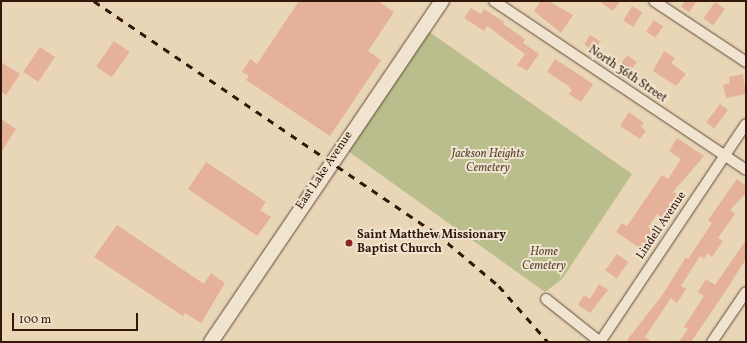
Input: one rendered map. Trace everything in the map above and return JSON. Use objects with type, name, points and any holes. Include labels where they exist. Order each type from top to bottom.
[{"type":"street","name":"East Lake Avenue","points":[[211,342],[442,1]]},
{"type":"street","name":"North 36th Street","points":[[494,1],[746,170]]},
{"type":"street","points":[[654,1],[746,62]]},
{"type":"street","name":"Lindell Avenue","points":[[600,342],[746,124]]},
{"type":"street","points":[[712,342],[746,292]]},
{"type":"street","points":[[546,298],[600,342]]},
{"type":"green space","name":"Jackson Heights Cemetery","points":[[428,31],[632,174],[562,279],[545,292],[345,149]]},
{"type":"building","points":[[299,1],[378,1],[394,12],[368,51],[381,60],[330,136],[246,80],[249,76],[242,72],[250,59],[257,64]]},
{"type":"building","points":[[541,1],[548,1],[573,15],[561,33],[534,11]]},
{"type":"building","points":[[599,1],[620,1],[613,11]]},
{"type":"building","points":[[685,1],[697,1],[689,12],[681,7]]},
{"type":"building","points":[[715,2],[725,9],[713,25],[704,18]]},
{"type":"building","points":[[632,6],[642,12],[634,27],[623,21]]},
{"type":"building","points":[[471,8],[481,14],[484,9],[504,22],[503,24],[525,39],[523,43],[539,54],[527,71],[517,65],[525,54],[487,26],[484,31],[464,18]]},
{"type":"building","points":[[654,20],[663,26],[655,38],[646,32]]},
{"type":"building","points":[[590,35],[600,41],[595,51],[584,44]]},
{"type":"building","points":[[114,41],[130,52],[112,77],[96,66]]},
{"type":"building","points":[[40,47],[55,57],[38,82],[23,72]]},
{"type":"building","points":[[664,51],[675,58],[671,63],[686,74],[676,86],[653,71]]},
{"type":"building","points":[[627,55],[637,62],[629,73],[620,66]]},
{"type":"building","points":[[555,59],[593,84],[581,102],[569,94],[572,90],[567,85],[547,72]]},
{"type":"building","points":[[1,62],[20,74],[6,95],[1,91]]},
{"type":"building","points":[[743,74],[746,94],[726,98],[723,85],[730,83],[729,77]]},
{"type":"building","points":[[720,104],[728,110],[714,128],[706,122]]},
{"type":"building","points":[[629,112],[644,123],[641,127],[646,131],[640,139],[620,126]]},
{"type":"building","points":[[1,119],[16,129],[1,152]]},
{"type":"building","points":[[677,138],[704,156],[673,192],[678,195],[663,218],[657,214],[648,227],[653,230],[641,249],[616,232],[622,223],[627,226],[662,175],[668,179],[681,159],[669,151]]},
{"type":"building","points":[[206,162],[266,202],[260,210],[271,217],[257,236],[188,189]]},
{"type":"building","points":[[737,179],[746,186],[746,193],[730,210],[735,214],[718,238],[723,241],[712,257],[707,253],[704,259],[700,256],[681,286],[686,289],[677,303],[671,298],[645,337],[652,342],[630,342],[627,340],[661,297],[686,257],[688,259],[712,223],[708,220]]},
{"type":"building","points":[[117,225],[204,284],[211,273],[225,283],[201,323],[185,313],[183,316],[94,257]]},
{"type":"building","points":[[746,240],[746,259],[725,292],[691,342],[679,342],[688,329],[684,327],[704,296],[698,292],[706,279],[715,285]]},
{"type":"building","points":[[617,254],[628,262],[617,278],[605,270]]},
{"type":"building","points":[[599,284],[608,290],[590,313],[578,305],[584,295],[590,299]]},
{"type":"railway","points":[[94,1],[437,234],[499,286],[548,342]]},
{"type":"place","name":"Saint Matthew Missionary Baptist Church","points":[[349,243]]},
{"type":"park label","name":"Home Cemetery","points":[[544,260]]}]
